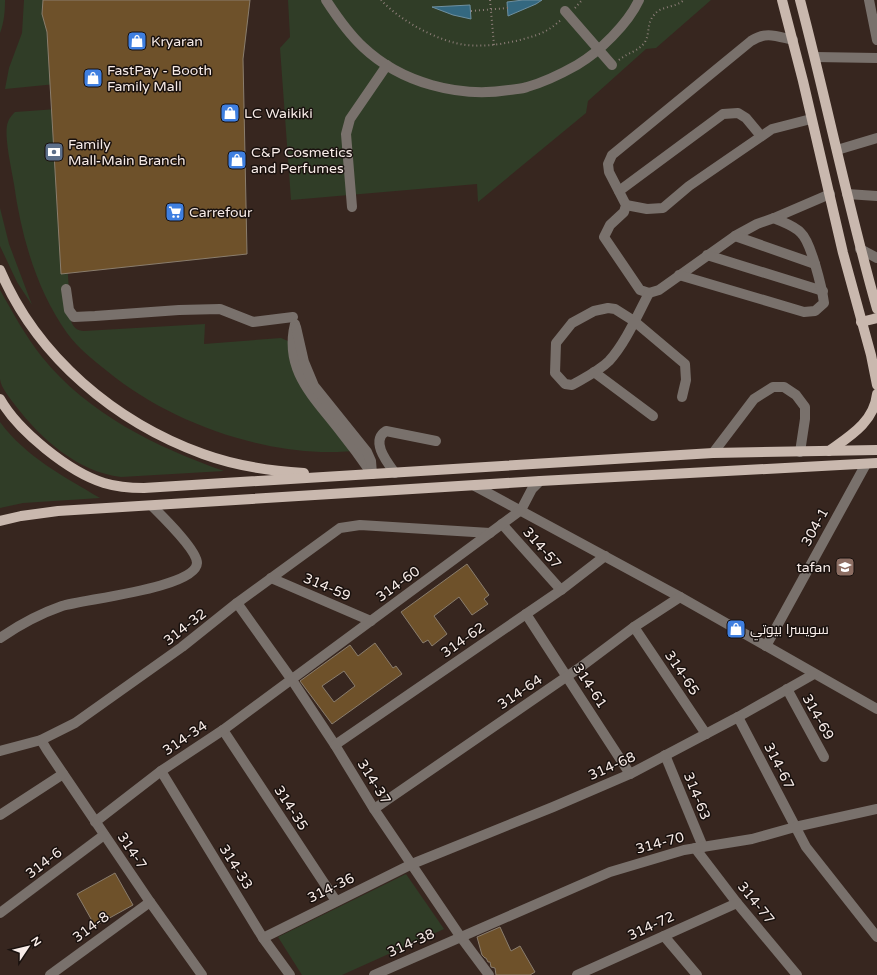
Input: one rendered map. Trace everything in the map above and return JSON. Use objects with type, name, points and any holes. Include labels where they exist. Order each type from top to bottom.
[{"type":"main road","points":[[782,0],[793,40],[843,253],[871,355],[877,385]]},
{"type":"main road","points":[[800,0],[815,57],[860,250],[877,309]]},
{"type":"main road","points":[[0,270],[11,293],[26,317],[55,355],[88,387],[118,410],[139,423],[184,446],[231,462],[283,472],[344,476]]},
{"type":"main road","points":[[861,322],[877,318]]},
{"type":"main road","points":[[829,451],[859,430],[872,412],[877,394]]},
{"type":"main road","points":[[0,399],[16,420],[32,436],[51,453],[71,467],[93,479],[116,486],[130,488],[713,453],[877,450]]},
{"type":"main road","points":[[0,521],[21,516],[58,511],[540,481],[877,463]]},
{"type":"main road","points":[[392,490],[393,473]]},
{"type":"main road","points":[[372,474],[373,491]]},
{"type":"street","points":[[326,0],[341,24],[364,48],[387,65],[423,82],[457,91],[492,93],[526,87],[559,76],[589,58],[616,33],[639,0]]},
{"type":"street","points":[[869,0],[877,40]]},
{"type":"street","points":[[565,11],[612,65]]},
{"type":"street","points":[[793,40],[767,34],[758,36],[612,155],[608,164],[609,172],[626,205],[624,212],[610,225],[604,237],[640,290],[649,293],[659,290],[735,236],[757,224],[830,194]]},
{"type":"street","points":[[815,57],[877,58]]},
{"type":"street","points":[[352,207],[346,134],[350,119],[387,65]]},
{"type":"street","points":[[619,191],[723,114],[738,113],[746,118],[761,136]]},
{"type":"street","points":[[626,205],[647,210],[663,208],[689,186],[772,129],[811,119]]},
{"type":"street","points":[[837,150],[877,138]]},
{"type":"street","points":[[847,194],[877,196]]},
{"type":"street","points":[[679,275],[804,312],[815,311],[824,303],[823,291],[807,240],[800,232],[774,218]]},
{"type":"street","points":[[735,236],[815,264]]},
{"type":"street","points":[[860,250],[877,258]]},
{"type":"street","points":[[707,255],[823,291]]},
{"type":"street","points":[[66,289],[68,310],[74,316],[220,309],[253,322],[293,317]]},
{"type":"street","points":[[649,293],[634,321],[625,339],[609,361],[572,386],[565,384],[555,373],[556,343],[572,323],[594,311],[608,308],[615,309],[634,321],[685,364],[686,380],[682,397]]},
{"type":"street","points":[[295,324],[304,362],[310,378],[319,392],[367,452],[371,462],[372,474],[301,380],[293,354],[292,342],[295,324]]},
{"type":"street","points":[[594,372],[653,416]]},
{"type":"street","points":[[713,453],[754,399],[772,387],[784,387],[796,395],[805,407],[805,419],[800,452]]},
{"type":"street","points":[[393,473],[381,451],[379,441],[382,433],[386,431],[436,441]]},
{"type":"street","name":"304-1","points":[[766,646],[866,464]]},
{"type":"street","points":[[521,510],[532,490],[540,481]]},
{"type":"street","points":[[475,486],[680,597],[877,709]]},
{"type":"street","points":[[0,638],[24,622],[62,606],[163,586],[183,578],[194,571],[197,562],[194,553],[178,533],[152,506]]},
{"type":"street","name":"314-60","points":[[292,680],[521,510]]},
{"type":"street","name":"314-57","points":[[502,524],[561,590]]},
{"type":"street","name":"314-32","points":[[0,751],[41,740],[75,723],[146,674],[237,603],[340,528],[360,525],[490,534]]},
{"type":"street","name":"314-62","points":[[335,745],[561,590],[605,556]]},
{"type":"street","name":"314-59","points":[[271,578],[371,621]]},
{"type":"street","name":"314-64","points":[[374,809],[568,676],[634,627],[680,597]]},
{"type":"street","name":"314-37","points":[[237,603],[292,680],[335,745],[374,809],[460,936],[489,975]]},
{"type":"street","name":"314-61","points":[[526,614],[568,676],[630,774]]},
{"type":"street","name":"314-65","points":[[634,627],[706,734]]},
{"type":"street","name":"314-68","points":[[412,864],[630,774],[738,717],[814,674]]},
{"type":"street","name":"314-34","points":[[95,822],[161,772],[223,730],[292,680]]},
{"type":"street","name":"314-69","points":[[787,689],[824,757]]},
{"type":"street","name":"314-67","points":[[738,717],[795,827]]},
{"type":"street","name":"314-35","points":[[223,730],[336,901]]},
{"type":"street","name":"314-7","points":[[41,740],[95,822],[202,975]]},
{"type":"street","name":"314-63","points":[[665,756],[699,848]]},
{"type":"street","name":"314-33","points":[[161,772],[263,938],[290,975]]},
{"type":"street","points":[[0,815],[63,774]]},
{"type":"street","name":"314-70","points":[[460,936],[610,872],[684,850],[752,839],[795,827],[877,809]]},
{"type":"street","points":[[795,827],[806,847],[877,937]]},
{"type":"street","name":"314-6","points":[[0,913],[104,835]]},
{"type":"street","name":"314-77","points":[[699,848],[737,903],[797,975]]},
{"type":"street","name":"314-36","points":[[263,938],[412,864]]},
{"type":"street","name":"314-8","points":[[50,975],[150,902]]},
{"type":"street","name":"314-72","points":[[577,975],[590,973],[664,936],[737,903]]},
{"type":"street","name":"314-38","points":[[374,975],[460,936]]},
{"type":"street","points":[[664,936],[697,975]]},
{"type":"path","points":[[381,0],[411,24],[436,37],[465,45],[494,45],[536,36],[550,29]]},
{"type":"path","points":[[490,0],[494,45]]},
{"type":"path","points":[[612,65],[624,55],[641,46],[645,41],[648,25],[653,16],[660,10],[674,6],[684,0]]},
{"type":"path","points":[[471,11],[508,8]]},
{"type":"green space","points":[[0,0],[5,0],[4,17],[0,33]]},
{"type":"green space","points":[[24,0],[46,0],[56,84],[5,89],[9,68],[22,33]]},
{"type":"green space","points":[[288,0],[711,0],[656,48],[646,49],[588,101],[586,113],[478,202],[477,184],[291,200],[280,48],[290,37]]},
{"type":"green space","points":[[57,109],[71,321],[74,327],[84,331],[205,324],[204,344],[281,338],[288,341],[354,451],[321,452],[293,450],[264,445],[207,428],[154,403],[129,388],[91,358],[71,338],[56,317],[32,262],[21,223],[8,152],[8,121],[15,112]]},
{"type":"green space","points":[[0,208],[9,244],[32,305],[17,282],[0,246]]},
{"type":"green space","points":[[0,290],[20,325],[42,357],[60,377],[80,395],[102,412],[149,439],[173,451],[224,471],[121,477],[105,474],[90,468],[75,461],[62,452],[36,430],[25,418],[2,386],[0,379]]},
{"type":"green space","points":[[0,422],[21,446],[33,456],[59,474],[100,498],[23,503],[0,508]]},
{"type":"green space","points":[[406,874],[444,929],[342,975],[302,975],[278,937]]},
{"type":"water","points":[[542,0],[508,16],[507,2]]},
{"type":"water","points":[[470,5],[471,19],[453,15],[432,7]]},
{"type":"building","points":[[43,0],[250,0],[243,59],[247,254],[61,274],[47,32],[42,14]]},
{"type":"building","points":[[467,564],[489,595],[484,599],[488,604],[472,615],[459,597],[434,616],[447,634],[432,646],[428,640],[423,643],[401,612]]},
{"type":"building","points":[[375,643],[393,668],[396,666],[402,674],[332,724],[300,681],[350,645],[358,656]],"holes":[[[344,671],[355,686],[334,702],[322,686]]]},
{"type":"building","points":[[115,873],[133,905],[95,926],[77,894]]},
{"type":"building","points":[[500,927],[511,951],[520,946],[535,972],[530,975],[496,975],[495,968],[491,967],[490,962],[488,962],[482,955],[477,937]]},
{"type":"place","name":"Kryaran","points":[[137,41]]},
{"type":"place","name":"FastPay - Booth Family Mall","points":[[93,78]]},
{"type":"place","name":"LC Waikiki","points":[[230,113]]},
{"type":"place","name":"Family Mall-Main Branch","points":[[54,152]]},
{"type":"place","name":"C&P Cosmetics and Perfumes","points":[[237,160]]},
{"type":"place","name":"Carrefour","points":[[175,212]]},
{"type":"place","name":"tafan","points":[[845,567]]},
{"type":"place","name":"سويسرا بيوتي","points":[[736,629]]}]
